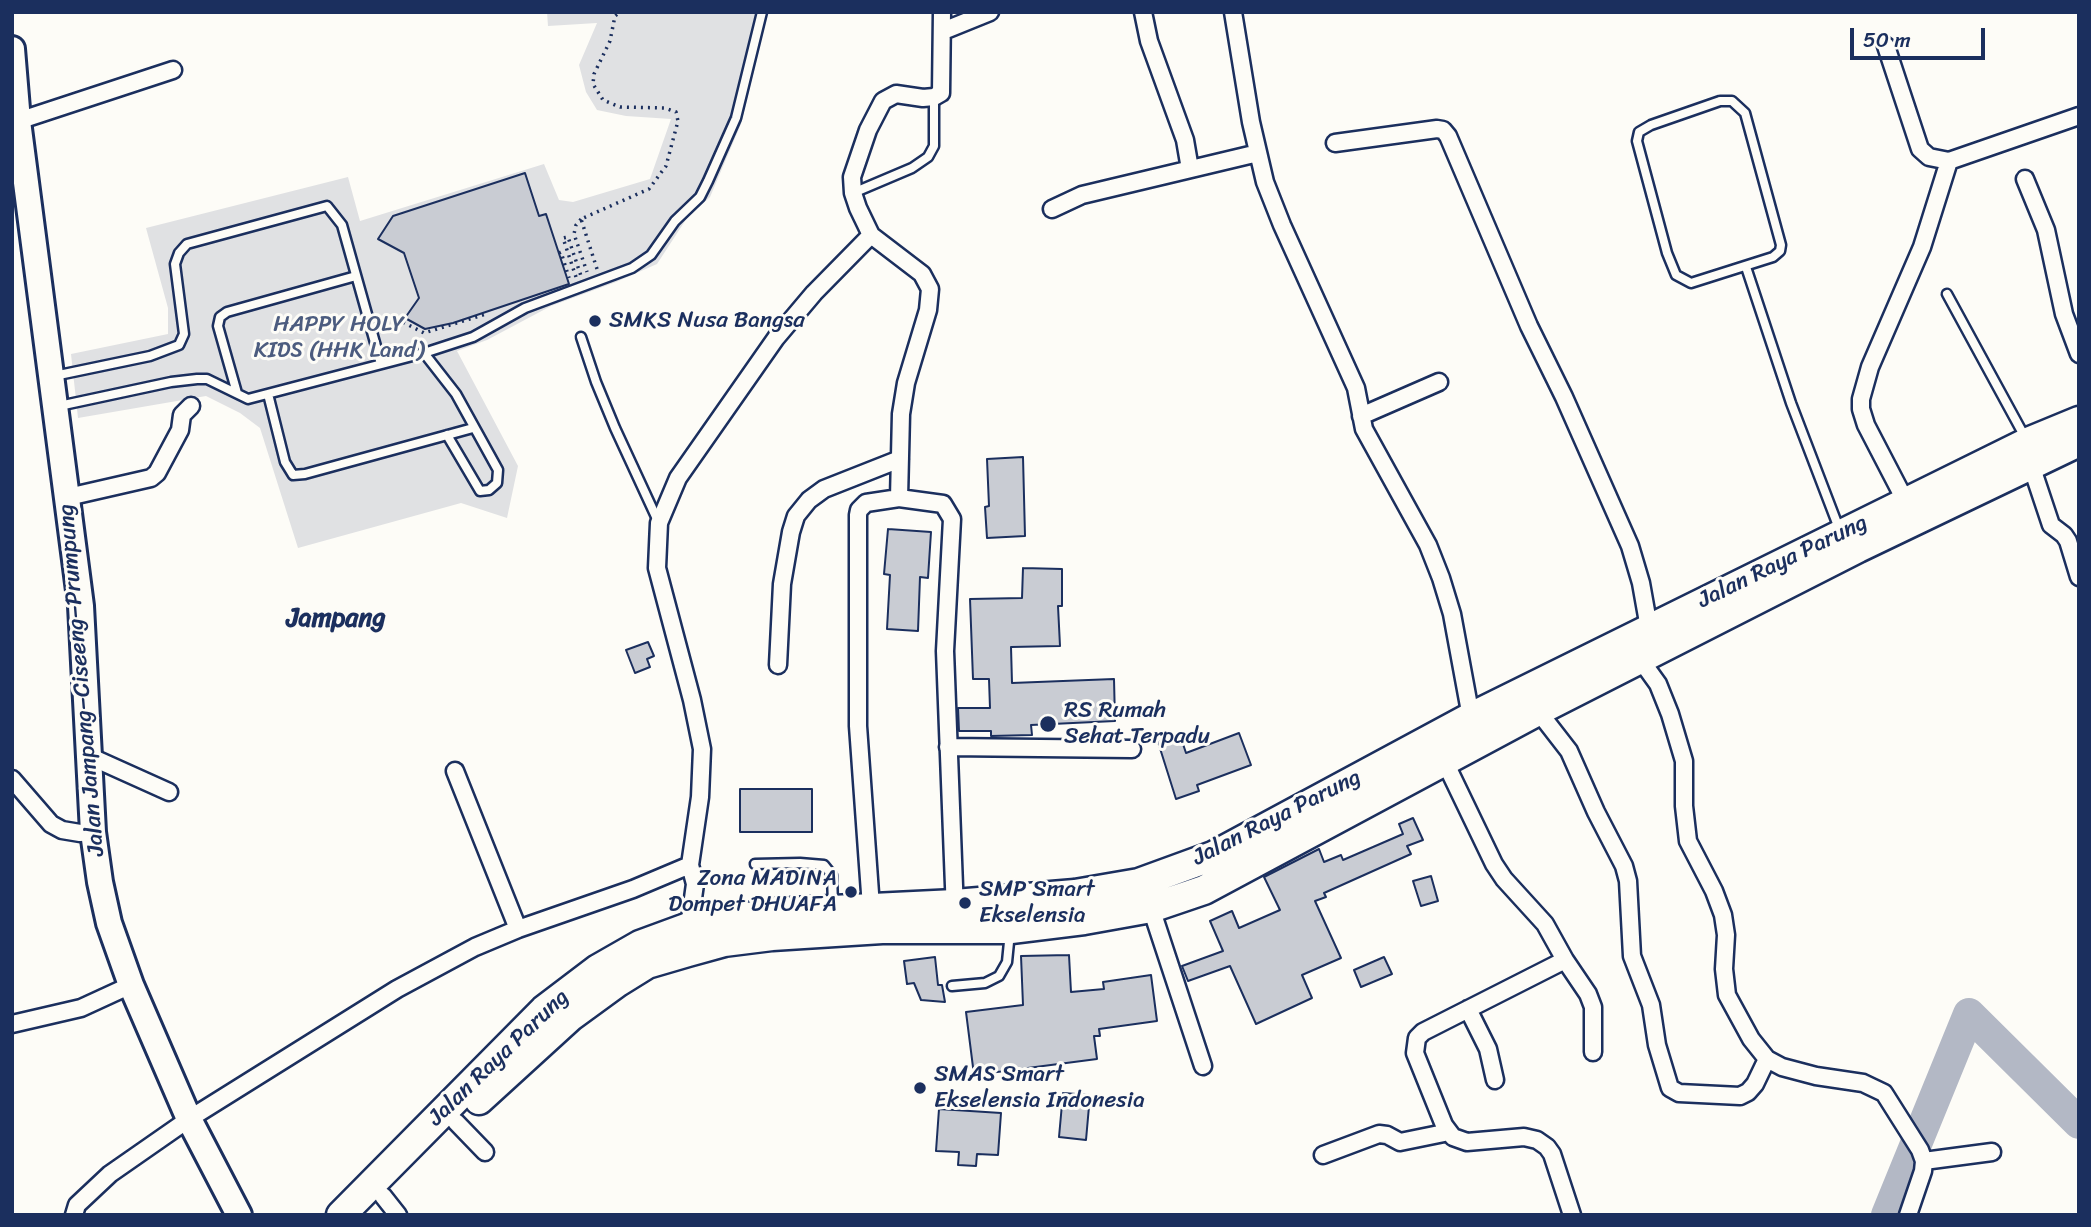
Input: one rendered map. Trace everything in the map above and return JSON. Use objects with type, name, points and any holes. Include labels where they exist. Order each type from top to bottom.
[{"type":"highway","name":"Jalan Raya Parung","points":[[382,1208],[456,1122],[570,1017],[647,964],[724,943],[772,936],[882,929],[1139,883],[1213,856],[1471,717],[1649,628],[1837,523],[1897,484],[2025,443],[2079,421]]},
{"type":"highway","name":"Jalan Raya Parung","points":[[341,1215],[544,1010],[598,969],[640,945],[689,928],[771,913],[834,908],[871,907],[955,917],[1010,929],[1151,908],[1203,890],[1444,760],[1858,548],[2025,443],[2079,442]]},
{"type":"main road","name":"Jalan Jampang–Ciseeng–Prumpung","points":[[12,48],[18,121],[81,606],[93,832],[100,882],[109,923],[131,985],[192,1124],[239,1215]]},
{"type":"street","points":[[899,498],[906,383],[928,310],[930,289],[922,274],[871,235],[853,193],[852,177],[868,130],[883,101],[896,94],[934,97],[940,94],[942,12]]},
{"type":"street","points":[[943,30],[990,12]]},
{"type":"street","points":[[1143,12],[1149,41],[1185,140],[1190,169]]},
{"type":"street","points":[[1233,12],[1265,182],[1356,388],[1364,429],[1428,545],[1452,614],[1471,717]]},
{"type":"street","points":[[1886,46],[1920,149],[1929,157],[1949,161],[2079,116]]},
{"type":"street","points":[[18,121],[173,69]]},
{"type":"street","points":[[1335,143],[1437,129],[1443,130],[1448,136],[1529,326],[1564,397],[1630,546],[1642,583],[1649,628]]},
{"type":"street","points":[[1052,209],[1082,195],[1258,153]]},
{"type":"street","points":[[1897,484],[1863,418],[1861,399],[1870,367],[1922,247],[1949,161]]},
{"type":"street","points":[[2025,179],[2046,230],[2064,314],[2079,354]]},
{"type":"street","points":[[689,928],[702,749],[692,700],[657,568],[659,523],[678,478],[776,338],[814,293],[871,235]]},
{"type":"street","points":[[1361,416],[1439,383]]},
{"type":"street","points":[[68,497],[151,478],[157,473],[180,430],[182,415],[191,406]]},
{"type":"street","points":[[2025,443],[2051,525],[2068,541],[2079,577]]},
{"type":"street","points":[[778,666],[782,584],[796,516],[808,500],[824,489],[900,459]]},
{"type":"street","points":[[871,907],[858,726],[858,515],[866,503],[899,498],[943,504],[952,519],[945,651],[955,917]]},
{"type":"street","points":[[1640,659],[1658,684],[1684,761],[1684,806],[1688,841],[1714,891],[1723,915],[1727,995],[1751,1039],[1768,1059],[1782,1067],[1816,1076],[1863,1083],[1884,1093],[1922,1155],[1923,1171],[1908,1215]]},
{"type":"street","points":[[1538,711],[1569,751],[1624,866],[1628,881],[1632,956],[1651,1005],[1657,1045],[1670,1088],[1679,1093],[1740,1096],[1755,1084],[1768,1059]]},
{"type":"street","points":[[948,747],[1132,749]]},
{"type":"street","points":[[89,756],[169,792]]},
{"type":"street","points":[[1444,760],[1494,863],[1504,879],[1545,924],[1588,994],[1593,1007],[1593,1052]]},
{"type":"street","points":[[455,771],[518,929]]},
{"type":"street","points":[[12,779],[51,824],[62,830],[93,832]]},
{"type":"street","points":[[74,1215],[78,1205],[110,1174],[192,1124],[397,989],[475,947],[518,929],[633,889],[692,874]]},
{"type":"street","points":[[1151,908],[1203,1066]]},
{"type":"street","points":[[1565,960],[1423,1032],[1415,1045],[1415,1053],[1449,1132],[1459,1141],[1467,1142],[1524,1137],[1537,1140],[1552,1154],[1572,1215]]},
{"type":"street","points":[[12,1024],[80,1008],[131,985]]},
{"type":"street","points":[[1468,1009],[1488,1049],[1494,1080]]},
{"type":"street","points":[[456,1122],[485,1152]]},
{"type":"street","points":[[1323,1154],[1380,1133],[1400,1142],[1449,1132]]},
{"type":"street","points":[[1922,1155],[1992,1153]]},
{"type":"lane","points":[[56,407],[170,382],[197,379],[207,379],[248,400],[473,337],[525,308],[601,281],[642,262],[675,221],[700,197],[736,118],[762,12]]},
{"type":"lane","points":[[853,193],[912,168],[928,157],[934,146],[934,97]]},
{"type":"lane","points":[[1720,100],[1732,101],[1740,106],[1748,120],[1781,245],[1780,251],[1773,257],[1746,267],[1691,284],[1676,275],[1667,253],[1637,145],[1641,130],[1720,100]]},
{"type":"lane","points":[[52,376],[150,356],[179,345],[184,334],[175,264],[179,253],[187,244],[327,206],[342,225],[381,364]]},
{"type":"lane","points":[[1746,267],[1791,403],[1837,523]]},
{"type":"lane","points":[[237,393],[218,326],[220,317],[227,312],[356,276]]},
{"type":"lane","points":[[1947,294],[2025,443]]},
{"type":"lane","points":[[581,337],[615,428],[659,523]]},
{"type":"lane","points":[[424,352],[456,394],[498,470],[497,483],[489,490],[480,491],[447,435]]},
{"type":"lane","points":[[268,394],[285,462],[293,475],[473,428]]},
{"type":"lane","points":[[755,864],[824,865],[832,875],[834,908]]},
{"type":"lane","points":[[952,986],[985,983],[999,976],[1007,962],[1010,929]]},
{"type":"path","points":[[559,253],[571,284],[577,279],[563,238],[568,237],[582,277],[588,275],[574,234],[576,225],[581,219],[649,190],[666,166],[678,121],[676,112],[665,108],[620,107],[603,100],[593,84],[594,74],[610,41],[615,16],[620,12]]},
{"type":"path","points":[[581,219],[601,281]]},
{"type":"path","points":[[397,319],[424,333],[487,314]]},
{"type":"green space","name":"HAPPY HOLY KIDS (HHK Land)","points":[[547,12],[768,12],[741,124],[710,197],[687,218],[657,264],[551,306],[487,340],[457,351],[518,466],[507,518],[461,503],[298,548],[260,428],[240,413],[206,396],[78,418],[71,354],[168,334],[168,308],[146,228],[348,177],[360,221],[544,164],[559,200],[573,202],[650,179],[671,119],[626,116],[597,110],[586,92],[579,65],[597,23],[548,26]]},
{"type":"building","points":[[525,173],[539,216],[546,214],[569,284],[453,323],[425,329],[405,318],[419,298],[404,253],[378,239],[393,216]]},
{"type":"building","points":[[1023,457],[1025,536],[987,538],[987,459]]},
{"type":"building","points":[[888,529],[931,532],[928,578],[920,577],[918,631],[887,629],[890,575],[884,574]]},
{"type":"building","points":[[1023,568],[1062,569],[1062,606],[1058,606],[1060,646],[1011,647],[1012,683],[1114,679],[1115,721],[1031,725],[1032,735],[991,736],[991,731],[959,731],[958,708],[990,708],[989,679],[973,679],[970,599],[1022,598]]},
{"type":"building","points":[[648,642],[654,656],[647,659],[650,667],[635,673],[626,650]]},
{"type":"building","points":[[1239,733],[1251,765],[1197,785],[1199,791],[1176,799],[1158,742],[1180,735],[1186,753]]},
{"type":"building","points":[[740,789],[812,789],[812,832],[740,832]]},
{"type":"building","points":[[1413,818],[1423,840],[1407,846],[1411,854],[1324,893],[1326,897],[1315,901],[1341,958],[1302,975],[1312,998],[1256,1024],[1230,966],[1188,981],[1182,966],[1223,951],[1210,921],[1232,911],[1239,928],[1280,910],[1264,877],[1319,849],[1324,862],[1341,855],[1343,860],[1403,834],[1399,824]]},
{"type":"building","points":[[1431,876],[1438,901],[1421,906],[1413,881]]},
{"type":"building","points":[[1069,955],[1071,992],[1104,989],[1103,982],[1151,975],[1157,1021],[1099,1029],[1100,1036],[1094,1036],[1097,1059],[974,1075],[966,1012],[1023,1005],[1021,956]]},
{"type":"building","points":[[935,957],[938,985],[942,985],[945,1002],[921,1000],[914,983],[907,984],[904,961]]},
{"type":"building","points":[[1384,957],[1392,974],[1361,987],[1354,970]]},
{"type":"building","points":[[1063,1093],[1090,1095],[1086,1140],[1059,1137]]},
{"type":"building","points":[[939,1109],[1001,1113],[998,1155],[977,1154],[976,1166],[958,1165],[959,1152],[936,1151]]},
{"type":"waterway","points":[[1887,1215],[1969,1014],[2079,1123]]},
{"type":"place","name":"SMKS Nusa Bangsa","points":[[595,321]]},
{"type":"place","name":"RS Rumah Sehat Terpadu","points":[[1048,724]]},
{"type":"place","name":"Zona MADINA Dompet DHUAFA","points":[[851,892]]},
{"type":"place","name":"SMP Smart Ekselensia","points":[[965,903]]},
{"type":"place","name":"SMAS Smart Ekselensia Indonesia","points":[[920,1088]]},
{"type":"district","name":"Jampang","points":[[336,619]]}]
